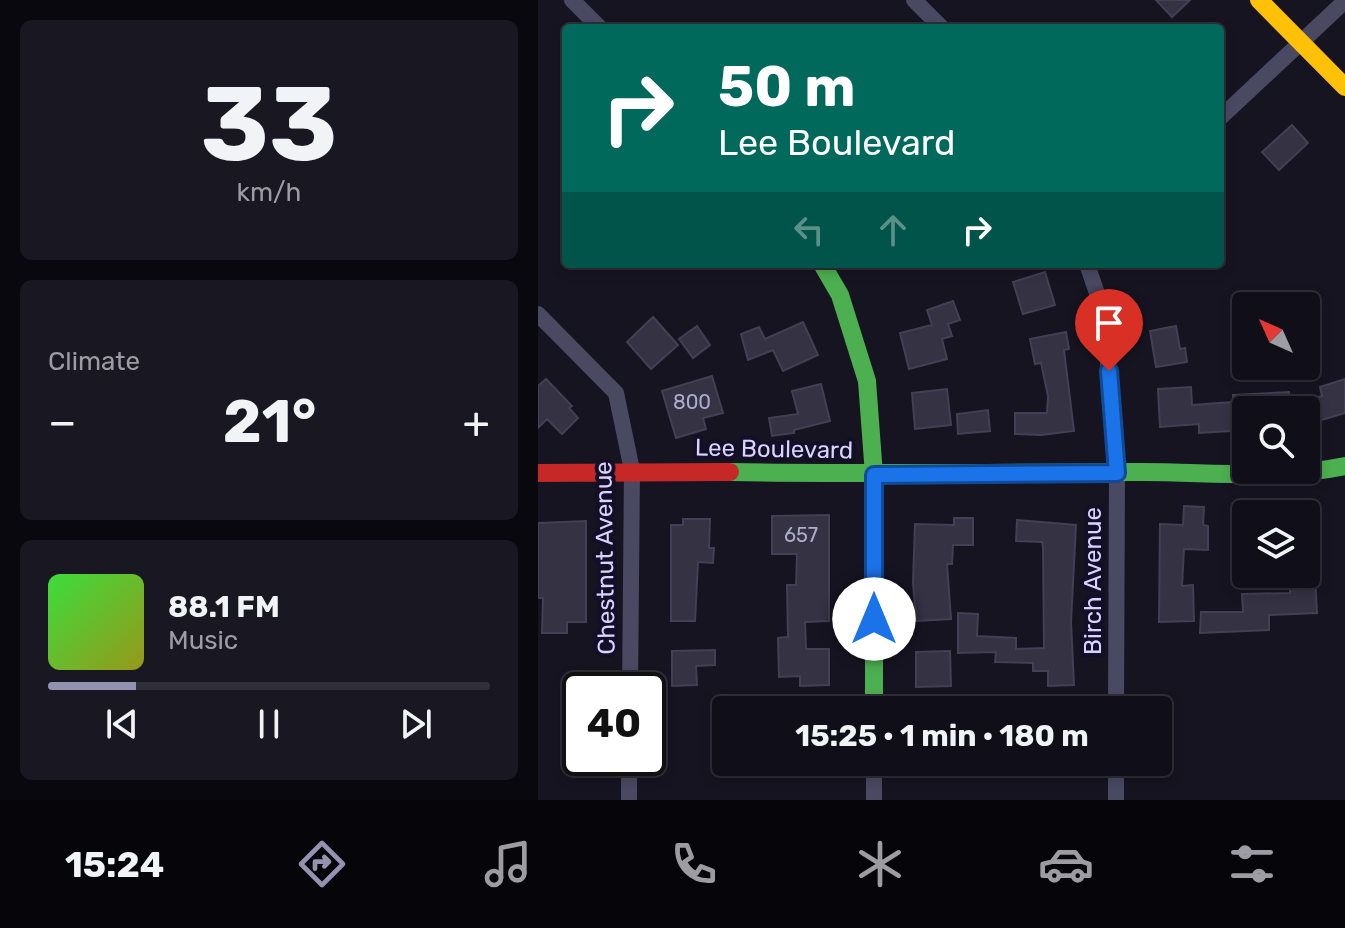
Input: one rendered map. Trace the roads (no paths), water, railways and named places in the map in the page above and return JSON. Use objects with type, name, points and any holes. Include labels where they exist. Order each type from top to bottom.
[{"type":"street","points":[[572,0],[596,24]]},
{"type":"street","points":[[914,0],[938,24]]},
{"type":"street","points":[[1259,0],[1345,87]]},
{"type":"street","points":[[1224,114],[1345,1]]},
{"type":"street","points":[[824,268],[840,295],[867,381],[874,475],[874,696]]},
{"type":"street","name":"Birch Avenue","points":[[1088,268],[1104,314],[1117,473],[1116,696]]},
{"type":"street","name":"Chestnut Avenue","points":[[538,314],[616,393],[632,470],[630,672]]},
{"type":"street","name":"Lee Boulevard","points":[[538,473],[632,470],[874,475],[1117,473],[1241,476],[1327,471],[1345,466]]},
{"type":"street","points":[[629,776],[629,800]]},
{"type":"street","points":[[874,776],[874,800]]},
{"type":"street","points":[[1116,776],[1116,800]]}]
